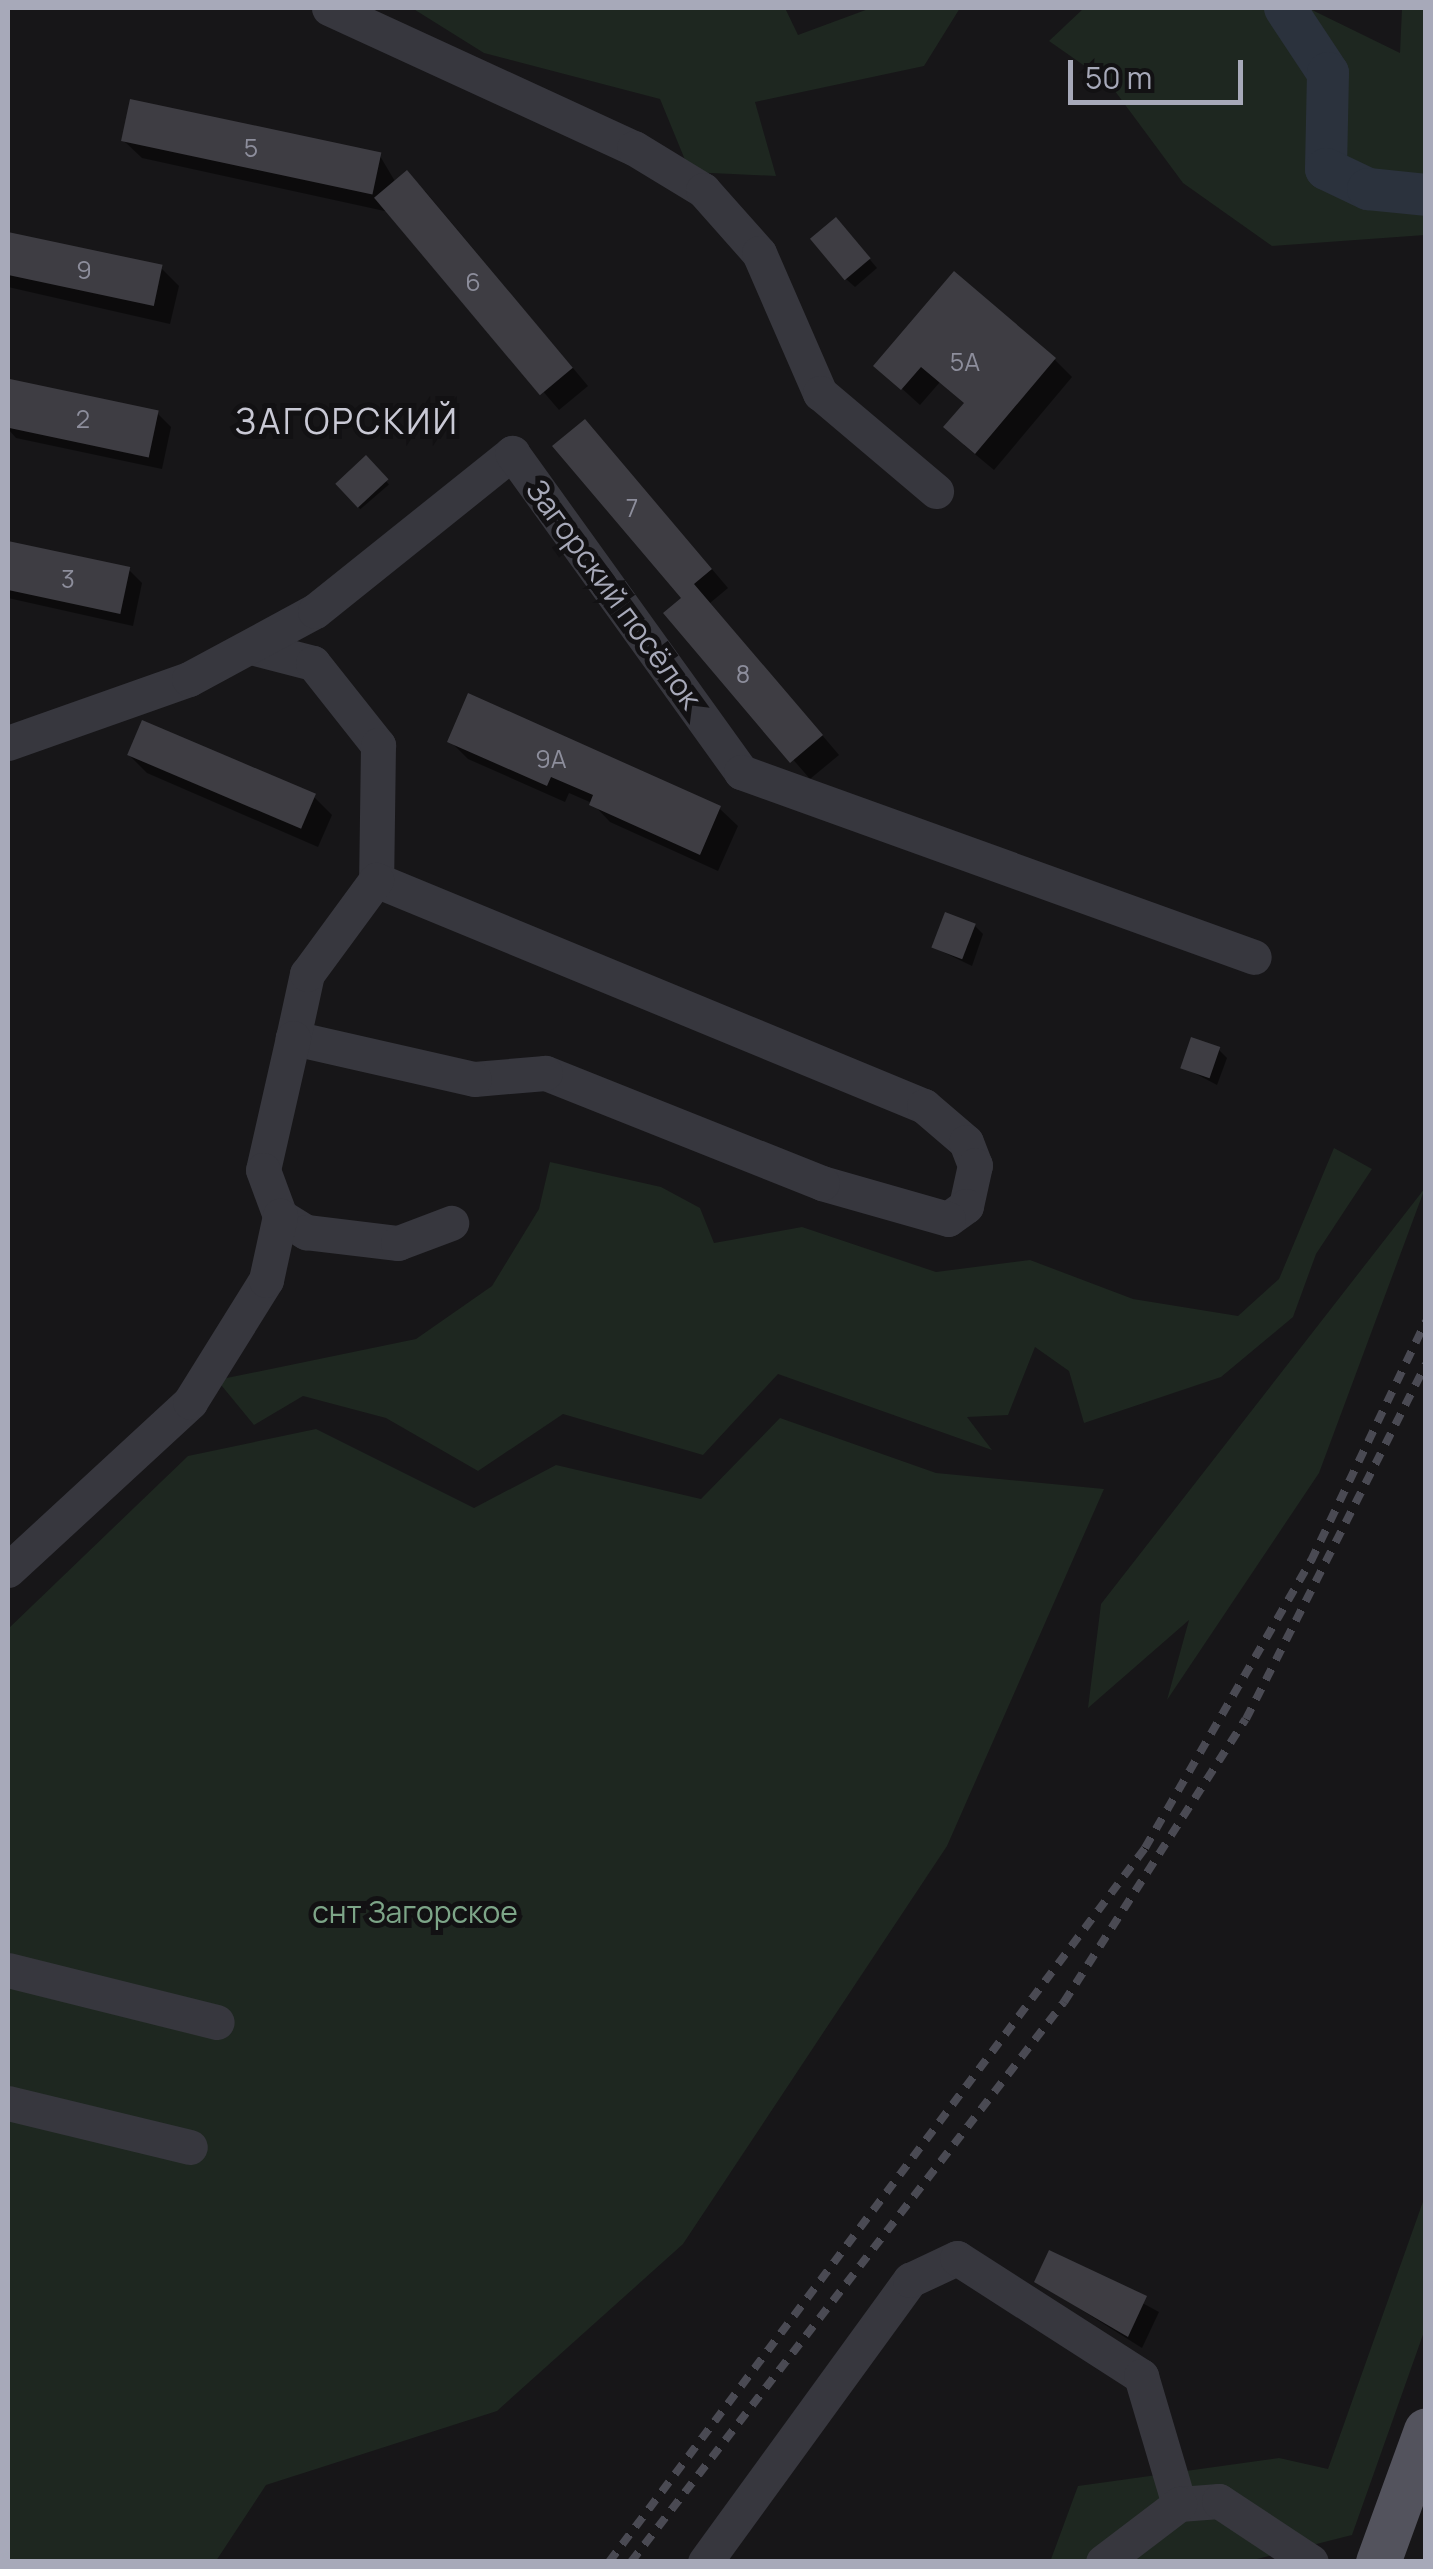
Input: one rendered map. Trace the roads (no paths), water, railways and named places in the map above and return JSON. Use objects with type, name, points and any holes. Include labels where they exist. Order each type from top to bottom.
[{"type":"main road","points":[[1378,2562],[1426,2430]]},
{"type":"street","points":[[329,8],[634,148],[703,190],[759,253],[820,393],[936,492]]},
{"type":"street","name":"Загорский посёлок","points":[[8,742],[86,720],[251,647],[315,611],[512,453],[741,772],[1254,957]]},
{"type":"street","points":[[8,1570],[190,1402],[266,1280],[280,1216],[264,1170],[307,974],[376,880],[378,745],[313,664],[251,647]]},
{"type":"street","points":[[293,1038],[474,1079],[544,1073],[822,1183],[948,1218],[966,1206],[975,1165],[966,1142],[924,1106],[376,880]]},
{"type":"street","points":[[280,1216],[306,1232],[398,1244],[451,1223]]},
{"type":"street","points":[[8,1970],[216,2022]]},
{"type":"street","points":[[8,2103],[190,2147]]},
{"type":"street","points":[[704,2562],[910,2280],[941,2258],[973,2263],[1141,2376],[1179,2504]]},
{"type":"street","points":[[1102,2562],[1179,2504],[1219,2501],[1311,2562]]},
{"type":"waterway","points":[[1285,8],[1328,73],[1326,169],[1368,189],[1426,195]]},
{"type":"railway","points":[[609,2562],[1145,1848],[1311,1561],[1426,1321]]},
{"type":"railway","points":[[631,2562],[1064,2002],[1246,1719],[1426,1364]]},
{"type":"district","name":"ЗАГОРСКИЙ","points":[[347,421]]},
{"type":"park label","name":"снт Загорское","points":[[415,1912]]}]
